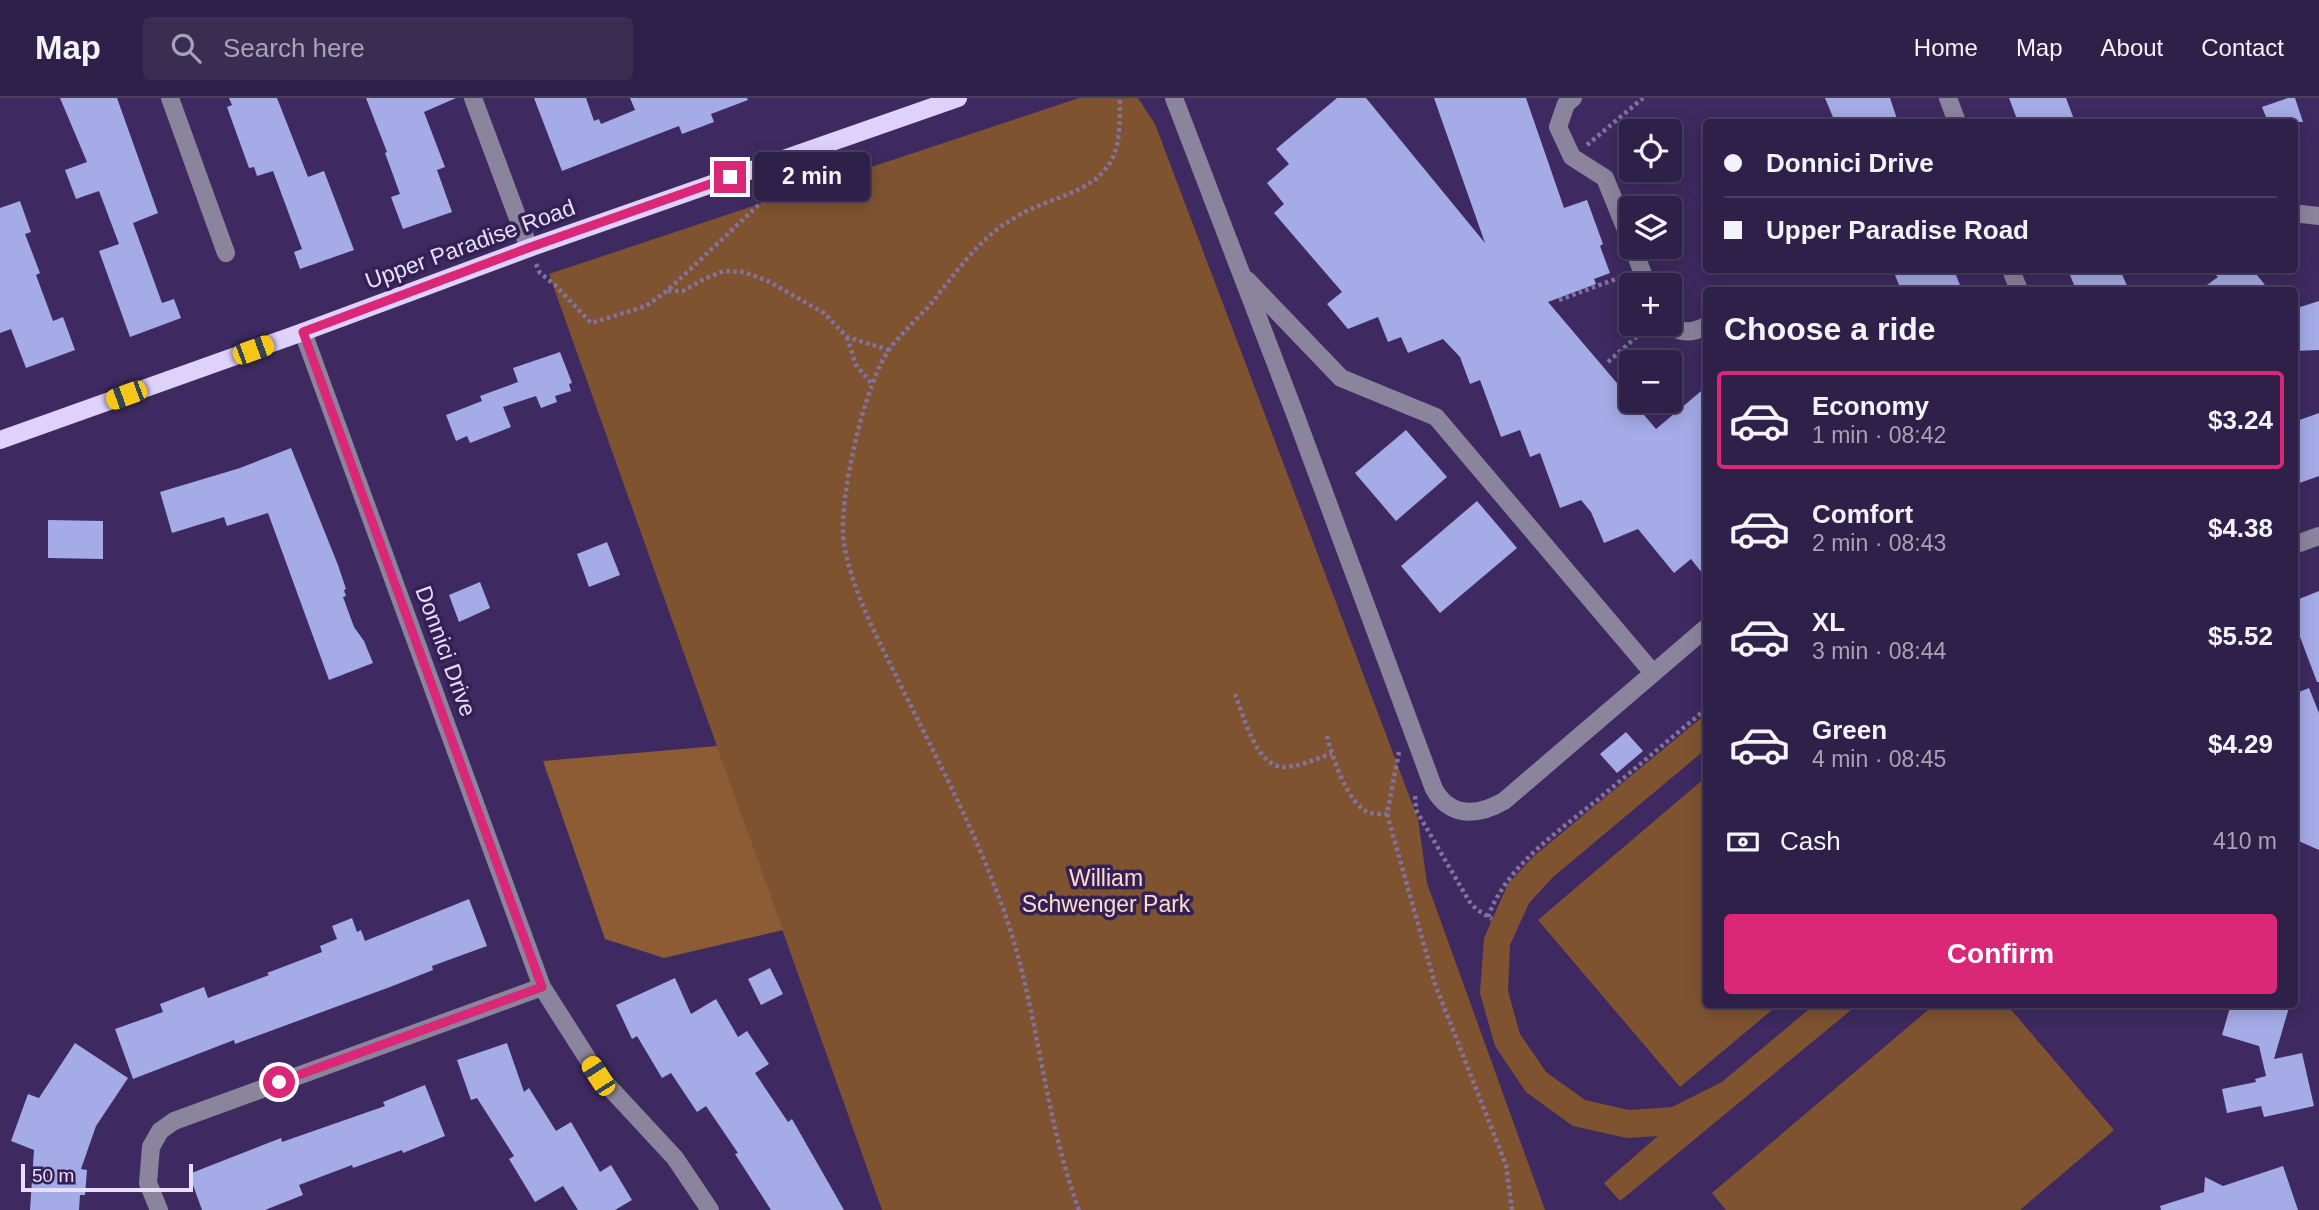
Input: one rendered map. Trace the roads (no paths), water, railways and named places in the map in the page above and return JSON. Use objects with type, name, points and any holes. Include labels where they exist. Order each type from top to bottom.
[{"type":"main road","name":"Upper Paradise Road","points":[[0,440],[528,248],[958,98]]},
{"type":"street","points":[[170,98],[226,253]]},
{"type":"street","points":[[473,98],[528,248]]},
{"type":"street","points":[[1174,98],[1438,797],[1453,809],[1471,813],[1494,806],[1507,798],[1703,631]]},
{"type":"street","points":[[1573,98],[1566,104],[1558,127],[1572,157],[1605,178],[1619,212]]},
{"type":"street","points":[[1948,98],[1956,119]]},
{"type":"street","points":[[1242,275],[1341,378],[1436,417],[1653,673]]},
{"type":"street","points":[[1682,331],[1694,333],[1703,328]]},
{"type":"street","name":"Donnici Drive","points":[[303,332],[542,987],[598,1076],[675,1158],[710,1210]]},
{"type":"street","points":[[2298,544],[2319,536]]},
{"type":"street","points":[[159,1210],[148,1183],[151,1147],[160,1131],[174,1121],[542,987]]},
{"type":"park label","name":"William Schwenger Park","points":[[1106,891]]}]
